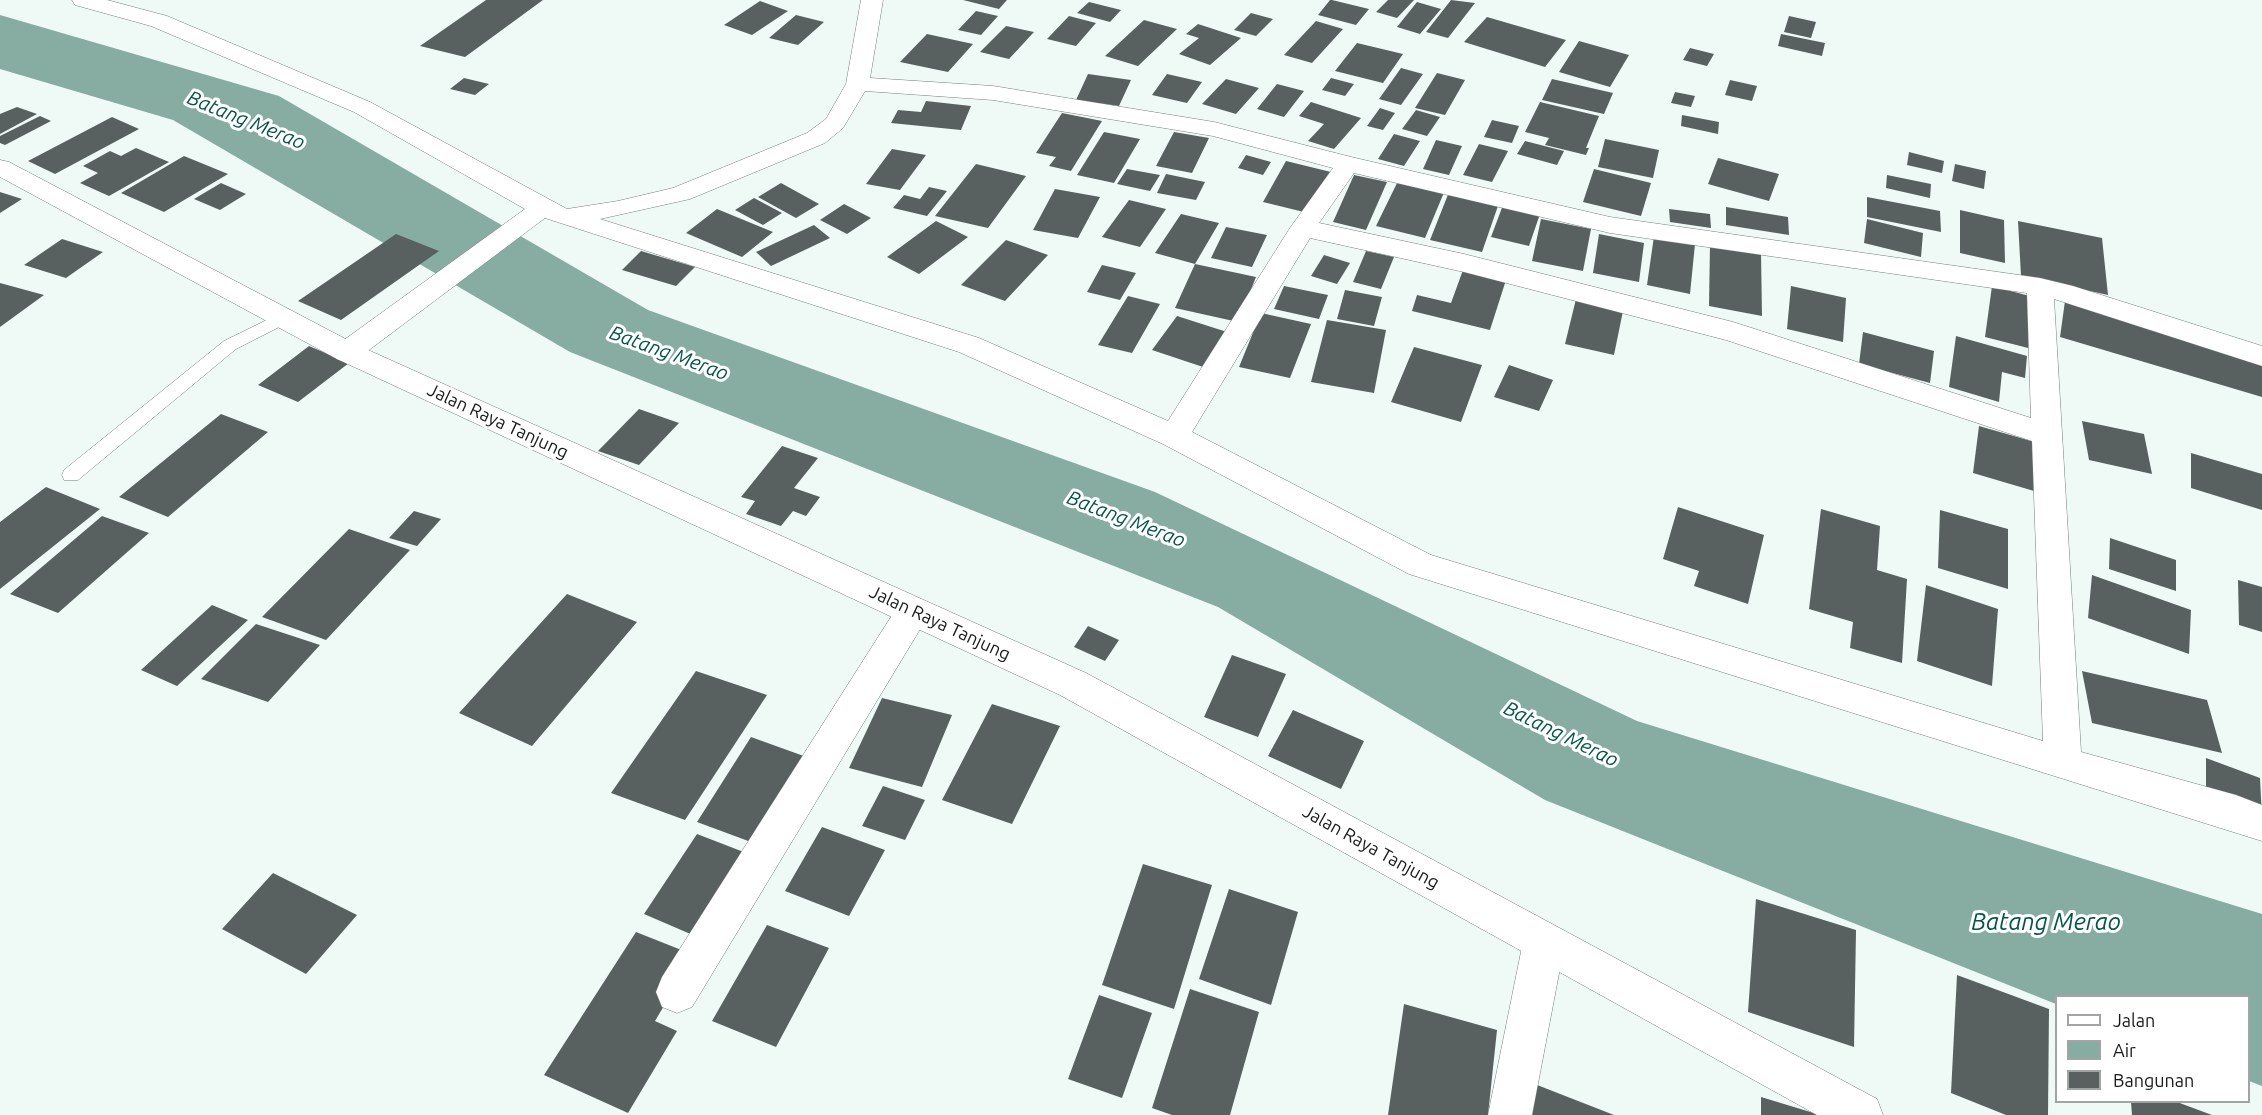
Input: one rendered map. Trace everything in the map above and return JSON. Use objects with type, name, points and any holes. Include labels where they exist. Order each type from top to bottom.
[{"type":"street","points":[[83,0],[159,21],[362,107],[547,212],[969,345],[1174,436],[1421,565],[2063,764],[2236,813],[2262,824]]},
{"type":"street","points":[[347,352],[419,299],[547,212],[618,209],[681,194],[790,151],[816,138],[835,123],[858,84],[872,0]]},
{"type":"street","points":[[858,84],[993,93],[1214,129],[1348,164],[1610,225],[1987,277],[2040,287],[2262,356]]},
{"type":"street","points":[[1174,436],[1303,228],[1348,164]]},
{"type":"street","name":"Jalan Raya Tanjung","points":[[0,166],[347,352],[1073,684],[1861,1115]]},
{"type":"street","points":[[1303,228],[1464,263],[1733,332],[2049,435]]},
{"type":"street","points":[[2040,287],[2049,435],[2063,764]]},
{"type":"street","points":[[677,992],[913,611]]},
{"type":"street","points":[[1510,1115],[1544,942]]},
{"type":"lane","points":[[71,475],[230,345],[283,318]]},
{"type":"water","name":"Batang Merao","points":[[0,15],[279,96],[648,310],[1155,492],[1637,721],[2262,914],[2262,1086],[2250,1081],[2250,995],[2055,995],[2055,1004],[1545,800],[1218,607],[570,352],[173,120],[0,69]]},
{"type":"building","points":[[486,0],[543,0],[465,57],[420,46]]},
{"type":"building","points":[[963,0],[1007,0],[999,9]]},
{"type":"building","points":[[1330,0],[1369,9],[1356,25],[1318,15]]},
{"type":"building","points":[[1388,0],[1414,0],[1397,18],[1376,12]]},
{"type":"building","points":[[1451,0],[1475,3],[1448,38],[1426,32]]},
{"type":"building","points":[[760,1],[788,11],[752,35],[724,25]]},
{"type":"building","points":[[1089,2],[1121,10],[1110,22],[1077,13]]},
{"type":"building","points":[[1417,2],[1441,9],[1420,34],[1397,27]]},
{"type":"building","points":[[976,11],[998,16],[981,35],[958,30]]},
{"type":"building","points":[[1251,13],[1273,19],[1256,36],[1234,30]]},
{"type":"building","points":[[796,15],[824,22],[798,45],[769,38]]},
{"type":"building","points":[[1069,16],[1096,23],[1076,46],[1047,39]]},
{"type":"building","points":[[1789,16],[1816,22],[1811,38],[1784,32]]},
{"type":"building","points":[[1487,17],[1566,40],[1545,67],[1464,42]]},
{"type":"building","points":[[1144,20],[1177,29],[1138,66],[1105,56]]},
{"type":"building","points":[[1316,21],[1343,29],[1312,63],[1284,55]]},
{"type":"building","points":[[1198,24],[1241,38],[1210,65],[1179,54],[1199,38],[1186,34]]},
{"type":"building","points":[[1006,26],[1034,32],[1009,59],[980,52]]},
{"type":"building","points":[[927,34],[973,44],[948,72],[900,62]]},
{"type":"building","points":[[1781,34],[1825,43],[1822,56],[1778,46]]},
{"type":"building","points":[[1579,41],[1629,55],[1610,87],[1559,72]]},
{"type":"building","points":[[1357,43],[1403,54],[1383,83],[1335,71]]},
{"type":"building","points":[[1690,48],[1714,54],[1707,66],[1683,60]]},
{"type":"building","points":[[1401,68],[1423,74],[1401,105],[1379,99]]},
{"type":"building","points":[[1437,73],[1465,80],[1445,115],[1415,108]]},
{"type":"building","points":[[1088,74],[1131,80],[1119,106],[1076,100]]},
{"type":"building","points":[[1167,74],[1202,82],[1187,103],[1152,95]]},
{"type":"building","points":[[464,78],[489,84],[475,95],[450,89]]},
{"type":"building","points":[[1331,78],[1354,84],[1345,96],[1322,90]]},
{"type":"building","points":[[1226,79],[1259,88],[1236,114],[1202,104]]},
{"type":"building","points":[[1552,79],[1613,93],[1604,114],[1542,100]]},
{"type":"building","points":[[1730,80],[1757,86],[1752,101],[1725,95]]},
{"type":"building","points":[[1277,84],[1304,91],[1284,117],[1257,109]]},
{"type":"building","points":[[1675,92],[1695,96],[1691,107],[1671,103]]},
{"type":"building","points":[[926,101],[971,106],[961,130],[891,123],[898,110],[921,112]]},
{"type":"building","points":[[1311,102],[1361,118],[1334,149],[1308,141],[1324,124],[1299,116]]},
{"type":"building","points":[[1540,102],[1599,116],[1586,148],[1589,148],[1586,155],[1545,145],[1549,138],[1525,132]]},
{"type":"building","points":[[17,107],[37,114],[0,134],[0,114]]},
{"type":"building","points":[[1380,108],[1395,113],[1383,130],[1367,126]]},
{"type":"building","points":[[1416,110],[1440,117],[1427,136],[1402,129]]},
{"type":"building","points":[[1062,113],[1102,121],[1071,171],[1049,166],[1056,157],[1036,153]]},
{"type":"building","points":[[1682,115],[1719,122],[1718,134],[1681,126]]},
{"type":"building","points":[[40,116],[51,121],[5,145],[0,143],[0,136]]},
{"type":"building","points":[[112,117],[139,129],[55,174],[28,161]]},
{"type":"building","points":[[1492,120],[1519,126],[1512,143],[1484,137]]},
{"type":"building","points":[[1104,132],[1140,139],[1114,183],[1077,175]]},
{"type":"building","points":[[1174,132],[1209,138],[1192,173],[1156,166]]},
{"type":"building","points":[[1394,134],[1420,141],[1404,166],[1378,159]]},
{"type":"building","points":[[1605,139],[1659,150],[1653,178],[1598,167]]},
{"type":"building","points":[[1436,140],[1462,146],[1449,175],[1423,169]]},
{"type":"building","points":[[1525,141],[1564,151],[1557,165],[1517,154]]},
{"type":"building","points":[[1479,144],[1508,151],[1492,182],[1463,175]]},
{"type":"building","points":[[136,148],[169,162],[109,196],[80,183],[98,173],[83,166],[110,151],[121,156]]},
{"type":"building","points":[[892,149],[926,155],[900,190],[866,184]]},
{"type":"building","points":[[1909,152],[1944,161],[1942,173],[1907,165]]},
{"type":"building","points":[[1246,155],[1271,162],[1263,175],[1238,168]]},
{"type":"building","points":[[184,156],[228,174],[164,212],[121,193]]},
{"type":"building","points":[[1718,158],[1779,174],[1769,201],[1708,184]]},
{"type":"building","points":[[1286,161],[1331,172],[1308,213],[1263,202]]},
{"type":"building","points":[[976,164],[1026,176],[988,228],[935,216]]},
{"type":"building","points":[[1955,164],[1986,171],[1984,189],[1952,181]]},
{"type":"building","points":[[1127,169],[1160,175],[1150,191],[1117,184]]},
{"type":"building","points":[[1594,169],[1651,183],[1641,216],[1583,202]]},
{"type":"building","points":[[1166,174],[1205,182],[1196,200],[1157,193]]},
{"type":"building","points":[[1354,175],[1387,182],[1366,230],[1333,222]]},
{"type":"building","points":[[1887,175],[1931,184],[1930,198],[1886,188]]},
{"type":"building","points":[[1399,179],[1445,190],[1425,238],[1376,226]]},
{"type":"building","points":[[221,183],[246,194],[220,210],[194,199]]},
{"type":"building","points":[[781,183],[819,204],[796,218],[758,197]]},
{"type":"building","points":[[929,187],[947,191],[927,216],[893,208],[904,195],[920,199]]},
{"type":"building","points":[[1055,189],[1100,197],[1078,238],[1033,230]]},
{"type":"building","points":[[0,192],[22,199],[0,213]]},
{"type":"building","points":[[1449,192],[1499,203],[1482,252],[1430,240]]},
{"type":"building","points":[[1867,197],[1940,211],[1941,232],[1867,217]]},
{"type":"building","points":[[754,198],[782,213],[763,225],[735,210]]},
{"type":"building","points":[[1129,200],[1166,209],[1140,247],[1102,237]]},
{"type":"building","points":[[844,204],[871,218],[847,234],[820,220]]},
{"type":"building","points":[[1503,205],[1540,214],[1529,246],[1491,237]]},
{"type":"building","points":[[1726,207],[1788,217],[1789,235],[1726,225]]},
{"type":"building","points":[[717,209],[773,232],[742,257],[686,233]]},
{"type":"building","points":[[1669,209],[1710,214],[1711,228],[1670,222]]},
{"type":"building","points":[[1960,210],[2004,220],[2005,263],[1960,253]]},
{"type":"building","points":[[1181,214],[1219,223],[1195,264],[1155,253]]},
{"type":"building","points":[[1541,219],[1591,229],[1583,271],[1532,261]]},
{"type":"building","points":[[1867,219],[1923,233],[1921,257],[1864,243]]},
{"type":"building","points":[[936,221],[968,237],[919,274],[887,257]]},
{"type":"building","points":[[2018,221],[2102,238],[2108,295],[2021,276]]},
{"type":"building","points":[[814,225],[830,238],[771,266],[756,252]]},
{"type":"building","points":[[1226,227],[1267,235],[1252,267],[1211,258]]},
{"type":"building","points":[[396,234],[439,251],[341,320],[298,301]]},
{"type":"building","points":[[1599,234],[1644,243],[1639,282],[1593,273]]},
{"type":"building","points":[[1654,236],[1695,244],[1690,294],[1647,285]]},
{"type":"building","points":[[62,239],[103,252],[66,278],[24,265]]},
{"type":"building","points":[[1006,240],[1048,255],[1005,301],[961,285]]},
{"type":"building","points":[[1710,244],[1761,253],[1762,316],[1709,306]]},
{"type":"building","points":[[641,251],[695,267],[676,286],[622,270]]},
{"type":"building","points":[[1366,251],[1394,257],[1381,289],[1353,282]]},
{"type":"building","points":[[1324,255],[1350,263],[1337,284],[1311,276]]},
{"type":"building","points":[[1195,264],[1256,277],[1238,322],[1175,308]]},
{"type":"building","points":[[1102,265],[1136,273],[1120,300],[1087,292]]},
{"type":"building","points":[[1463,270],[1506,280],[1490,330],[1412,311],[1417,295],[1451,303]]},
{"type":"building","points":[[0,283],[44,295],[0,327]]},
{"type":"building","points":[[1284,286],[1328,295],[1319,319],[1274,309]]},
{"type":"building","points":[[1791,286],[1846,298],[1843,342],[1787,329]]},
{"type":"building","points":[[1992,286],[2037,298],[2032,349],[1985,337]]},
{"type":"building","points":[[1345,290],[1382,297],[1374,326],[1337,319]]},
{"type":"building","points":[[1577,295],[1624,306],[1614,355],[1565,344]]},
{"type":"building","points":[[1128,296],[1160,304],[1132,353],[1098,345]]},
{"type":"building","points":[[2065,301],[2262,358],[2262,397],[2060,337]]},
{"type":"building","points":[[1261,313],[1311,324],[1290,378],[1239,367]]},
{"type":"building","points":[[1177,316],[1227,332],[1203,367],[1152,350]]},
{"type":"building","points":[[1327,320],[1386,330],[1374,393],[1311,382]]},
{"type":"building","points":[[1863,332],[1934,351],[1930,383],[1859,364]]},
{"type":"building","points":[[1956,336],[2027,356],[2025,378],[2002,372],[1999,402],[1949,387]]},
{"type":"building","points":[[309,346],[349,363],[298,402],[258,385]]},
{"type":"building","points":[[1414,347],[1482,365],[1461,422],[1391,402]]},
{"type":"building","points":[[1509,365],[1553,380],[1539,411],[1494,397]]},
{"type":"building","points":[[639,409],[679,423],[639,465],[598,451]]},
{"type":"building","points":[[221,414],[268,432],[168,517],[119,497]]},
{"type":"building","points":[[2082,421],[2144,434],[2152,474],[2089,460]]},
{"type":"building","points":[[1979,426],[2038,443],[2034,491],[1973,473]]},
{"type":"building","points":[[782,446],[818,458],[794,488],[820,497],[806,516],[793,511],[781,526],[746,514],[755,501],[741,497]]},
{"type":"building","points":[[2191,453],[2262,474],[2262,510],[2191,488]]},
{"type":"building","points":[[46,487],[100,509],[0,589],[0,522]]},
{"type":"building","points":[[1678,507],[1764,535],[1748,604],[1694,586],[1699,571],[1663,559]]},
{"type":"building","points":[[1821,509],[1880,526],[1877,570],[1907,579],[1902,663],[1850,648],[1853,622],[1809,609]]},
{"type":"building","points":[[1940,510],[2008,529],[2008,589],[1938,568]]},
{"type":"building","points":[[414,511],[441,519],[417,546],[389,538]]},
{"type":"building","points":[[102,516],[149,533],[58,613],[10,594]]},
{"type":"building","points":[[349,529],[410,550],[326,640],[262,617]]},
{"type":"building","points":[[2110,538],[2176,560],[2176,591],[2109,569]]},
{"type":"building","points":[[2092,575],[2191,610],[2189,654],[2088,618]]},
{"type":"building","points":[[2238,580],[2262,587],[2262,632],[2239,625]]},
{"type":"building","points":[[1926,585],[1998,609],[1992,686],[1917,661]]},
{"type":"building","points":[[567,594],[637,622],[532,746],[459,713]]},
{"type":"building","points":[[212,605],[248,620],[177,686],[141,670]]},
{"type":"building","points":[[256,624],[320,645],[268,702],[201,679]]},
{"type":"building","points":[[1088,626],[1119,640],[1105,661],[1074,647]]},
{"type":"building","points":[[1232,655],[1286,674],[1258,737],[1204,717]]},
{"type":"building","points":[[696,671],[767,695],[685,820],[611,793]]},
{"type":"building","points":[[2082,671],[2207,700],[2222,753],[2092,723]]},
{"type":"building","points":[[882,698],[952,715],[922,787],[849,768]]},
{"type":"building","points":[[992,704],[1060,726],[1012,824],[942,800]]},
{"type":"building","points":[[1293,710],[1364,741],[1341,789],[1268,756]]},
{"type":"building","points":[[751,737],[812,759],[759,845],[697,822]]},
{"type":"building","points":[[2206,758],[2260,778],[2262,819],[2206,798]]},
{"type":"building","points":[[883,786],[925,800],[905,840],[862,826]]},
{"type":"building","points":[[822,827],[885,850],[849,916],[785,891]]},
{"type":"building","points":[[697,834],[754,856],[702,939],[644,914]]},
{"type":"building","points":[[1143,864],[1212,885],[1174,1009],[1102,985]]},
{"type":"building","points":[[273,873],[357,915],[306,974],[222,929]]},
{"type":"building","points":[[1229,889],[1298,912],[1271,1005],[1199,979]]},
{"type":"building","points":[[1756,899],[1856,930],[1854,1047],[1748,1012]]},
{"type":"building","points":[[767,925],[829,948],[776,1047],[712,1021]]},
{"type":"building","points":[[636,932],[694,955],[655,1021],[677,1031],[628,1113],[544,1075]]},
{"type":"building","points":[[1957,975],[2049,1009],[2048,1115],[2006,1115],[1951,1093]]},
{"type":"building","points":[[1190,989],[1259,1012],[1230,1115],[1172,1115],[1152,1108]]},
{"type":"building","points":[[1099,995],[1152,1013],[1122,1098],[1068,1079]]},
{"type":"building","points":[[1404,1004],[1497,1030],[1488,1115],[1388,1115]]},
{"type":"building","points":[[1532,1083],[1614,1115],[1527,1115]]},
{"type":"building","points":[[1761,1097],[1817,1114],[1761,1115]]},
{"type":"building","points":[[2131,1103],[2180,1103],[2212,1115],[2132,1115]]}]
